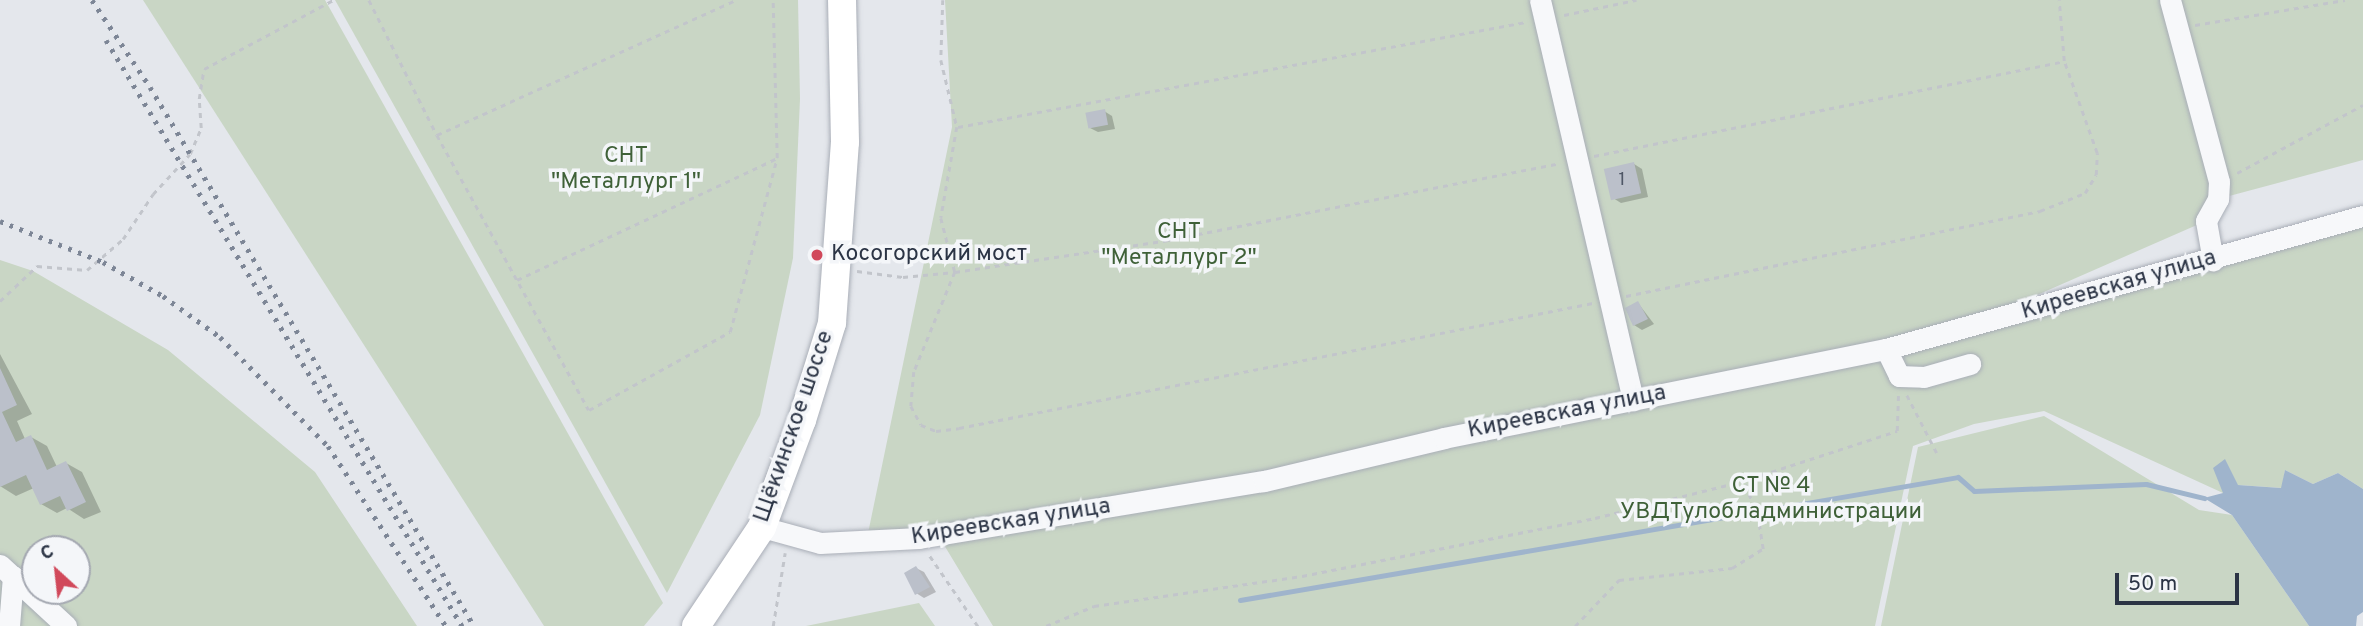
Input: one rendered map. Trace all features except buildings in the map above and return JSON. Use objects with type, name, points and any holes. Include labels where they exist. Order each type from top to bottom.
[{"type":"main road","name":"Щёкинское шоссе","points":[[696,626],[775,531],[832,323],[839,269],[845,142],[842,0]]},
{"type":"street","points":[[2170,0],[2219,182],[2218,199],[2206,221],[2213,260]]},
{"type":"street","points":[[1542,9],[1633,400]]},
{"type":"street","name":"Киреевская улица","points":[[775,531],[841,545],[919,538],[1264,481],[1633,400],[1886,349],[2363,216]]},
{"type":"street","points":[[1886,349],[1899,376],[1924,377],[1970,364]]},
{"type":"street","points":[[6,570],[9,626]]},
{"type":"street","points":[[6,570],[66,626]]},
{"type":"path","points":[[0,301],[37,265],[87,270],[123,239],[153,194],[190,154],[201,128],[199,99],[205,69],[333,0]]},
{"type":"path","points":[[369,0],[437,135],[589,410],[730,332],[777,158],[774,0]]},
{"type":"path","points":[[437,135],[737,0]]},
{"type":"path","points":[[943,0],[941,60],[957,127],[941,218],[955,272],[914,372],[911,406],[921,425],[936,431],[959,428]]},
{"type":"path","points":[[957,127],[1542,9],[1636,0]]},
{"type":"path","points":[[2177,28],[2345,0]]},
{"type":"path","points":[[839,269],[902,277],[955,272],[1168,240],[2064,61]]},
{"type":"path","points":[[2219,182],[2363,105]]},
{"type":"path","points":[[516,280],[777,158]]},
{"type":"path","points":[[1899,376],[1937,453]]},
{"type":"path","points":[[1046,626],[1094,606],[1302,576],[1595,518],[1744,481],[1897,431],[1899,376]]},
{"type":"path","points":[[1574,626],[1619,580],[1732,568],[1763,549],[1758,517],[1744,481]]},
{"type":"path","points":[[773,626],[775,531]]},
{"type":"path","points":[[919,538],[978,626]]},
{"type":"green space","points":[[143,0],[325,0],[663,603],[644,626],[544,626]]},
{"type":"green space","name":"СНТ \"Металлург 1\"","points":[[335,0],[798,0],[800,99],[793,258],[760,415],[667,593]]},
{"type":"green space","name":"СНТ \"Металлург 2\"","points":[[945,0],[2363,0],[2363,160],[2218,199],[2206,221],[1957,330],[2363,216],[2363,489],[2338,473],[2313,484],[2285,470],[2282,488],[2238,485],[2223,493],[2044,411],[1974,424],[1913,446],[1875,626],[993,626],[938,535],[866,543],[952,127]]},
{"type":"green space","points":[[0,260],[33,271],[168,350],[315,472],[417,626],[0,626]]},
{"type":"green space","points":[[2044,416],[2199,510],[2232,515],[2309,626],[1881,626],[1918,447]]},
{"type":"green space","points":[[919,603],[935,626],[806,626]]},
{"type":"water","points":[[2225,459],[2238,485],[2281,488],[2285,470],[2313,484],[2338,473],[2363,489],[2363,612],[2357,616],[2356,626],[2309,626],[2232,515],[2204,498],[2223,493],[2213,468]]},
{"type":"waterway","points":[[1240,600],[1958,477],[1974,491],[2146,484],[2204,498]]},
{"type":"railway","points":[[92,0],[150,87],[474,626]]},
{"type":"railway","points":[[106,40],[462,626]]},
{"type":"railway","points":[[0,221],[103,262],[163,296],[220,337],[328,446],[446,626]]},
{"type":"place","name":"Косогорский мост","points":[[817,255]]},
{"type":"park label","name":"СТ № 4 УВДТулобладминистрации","points":[[1771,500]]}]
